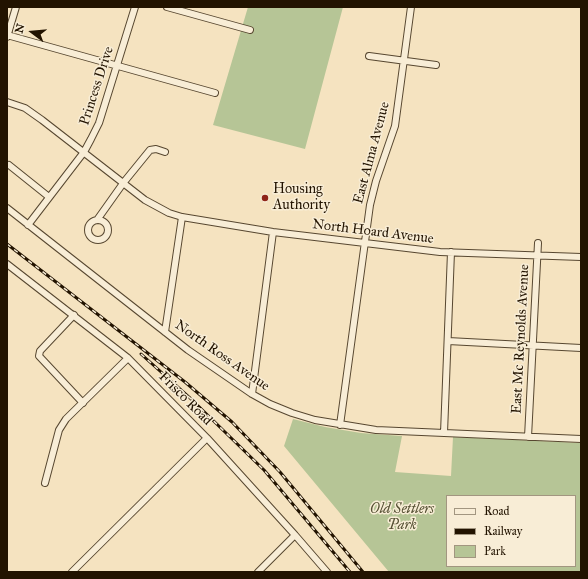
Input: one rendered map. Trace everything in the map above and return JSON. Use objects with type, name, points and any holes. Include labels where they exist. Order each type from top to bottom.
[{"type":"street","points":[[16,7],[7,36],[215,93]]},
{"type":"street","name":"Princess Drive","points":[[28,225],[84,152],[99,123],[135,7]]},
{"type":"street","points":[[167,7],[250,30]]},
{"type":"street","name":"East Alma Avenue","points":[[340,425],[370,205],[376,181],[395,126],[411,7]]},
{"type":"street","points":[[369,56],[436,65]]},
{"type":"street","name":"North Hoard Avenue","points":[[7,102],[25,108],[124,182],[145,200],[169,213],[182,217],[273,232],[451,252],[581,257]]},
{"type":"street","points":[[96,220],[150,150],[156,149],[166,152]]},
{"type":"street","points":[[9,165],[49,197]]},
{"type":"street","name":"North Ross Avenue","points":[[7,208],[188,350],[252,394],[270,404],[292,413],[315,420],[376,430],[581,439]]},
{"type":"street","points":[[165,332],[182,217]]},
{"type":"street","points":[[252,394],[273,232]]},
{"type":"street","name":"East Mc Reynolds Avenue","points":[[528,437],[538,243]]},
{"type":"street","points":[[444,433],[451,252]]},
{"type":"street","name":"Frisco Road","points":[[7,264],[128,358],[207,438],[327,572]]},
{"type":"street","points":[[74,315],[40,352],[39,356],[83,403]]},
{"type":"street","points":[[448,341],[581,348]]},
{"type":"street","points":[[45,483],[59,430],[66,420],[128,358]]},
{"type":"street","points":[[72,572],[207,438]]},
{"type":"street","points":[[258,572],[295,535]]},
{"type":"green space","points":[[248,7],[343,7],[305,149],[213,125]]},
{"type":"green space","name":"Old Settlers Park","points":[[293,419],[325,427],[361,433],[402,436],[395,472],[451,476],[453,437],[581,443],[581,572],[389,572],[284,446]]},
{"type":"railway","points":[[7,244],[185,382],[232,422],[280,472],[363,572]]},
{"type":"railway","points":[[141,354],[189,397],[264,470],[350,572]]},
{"type":"place","name":"Housing Authority","points":[[265,198]]}]
